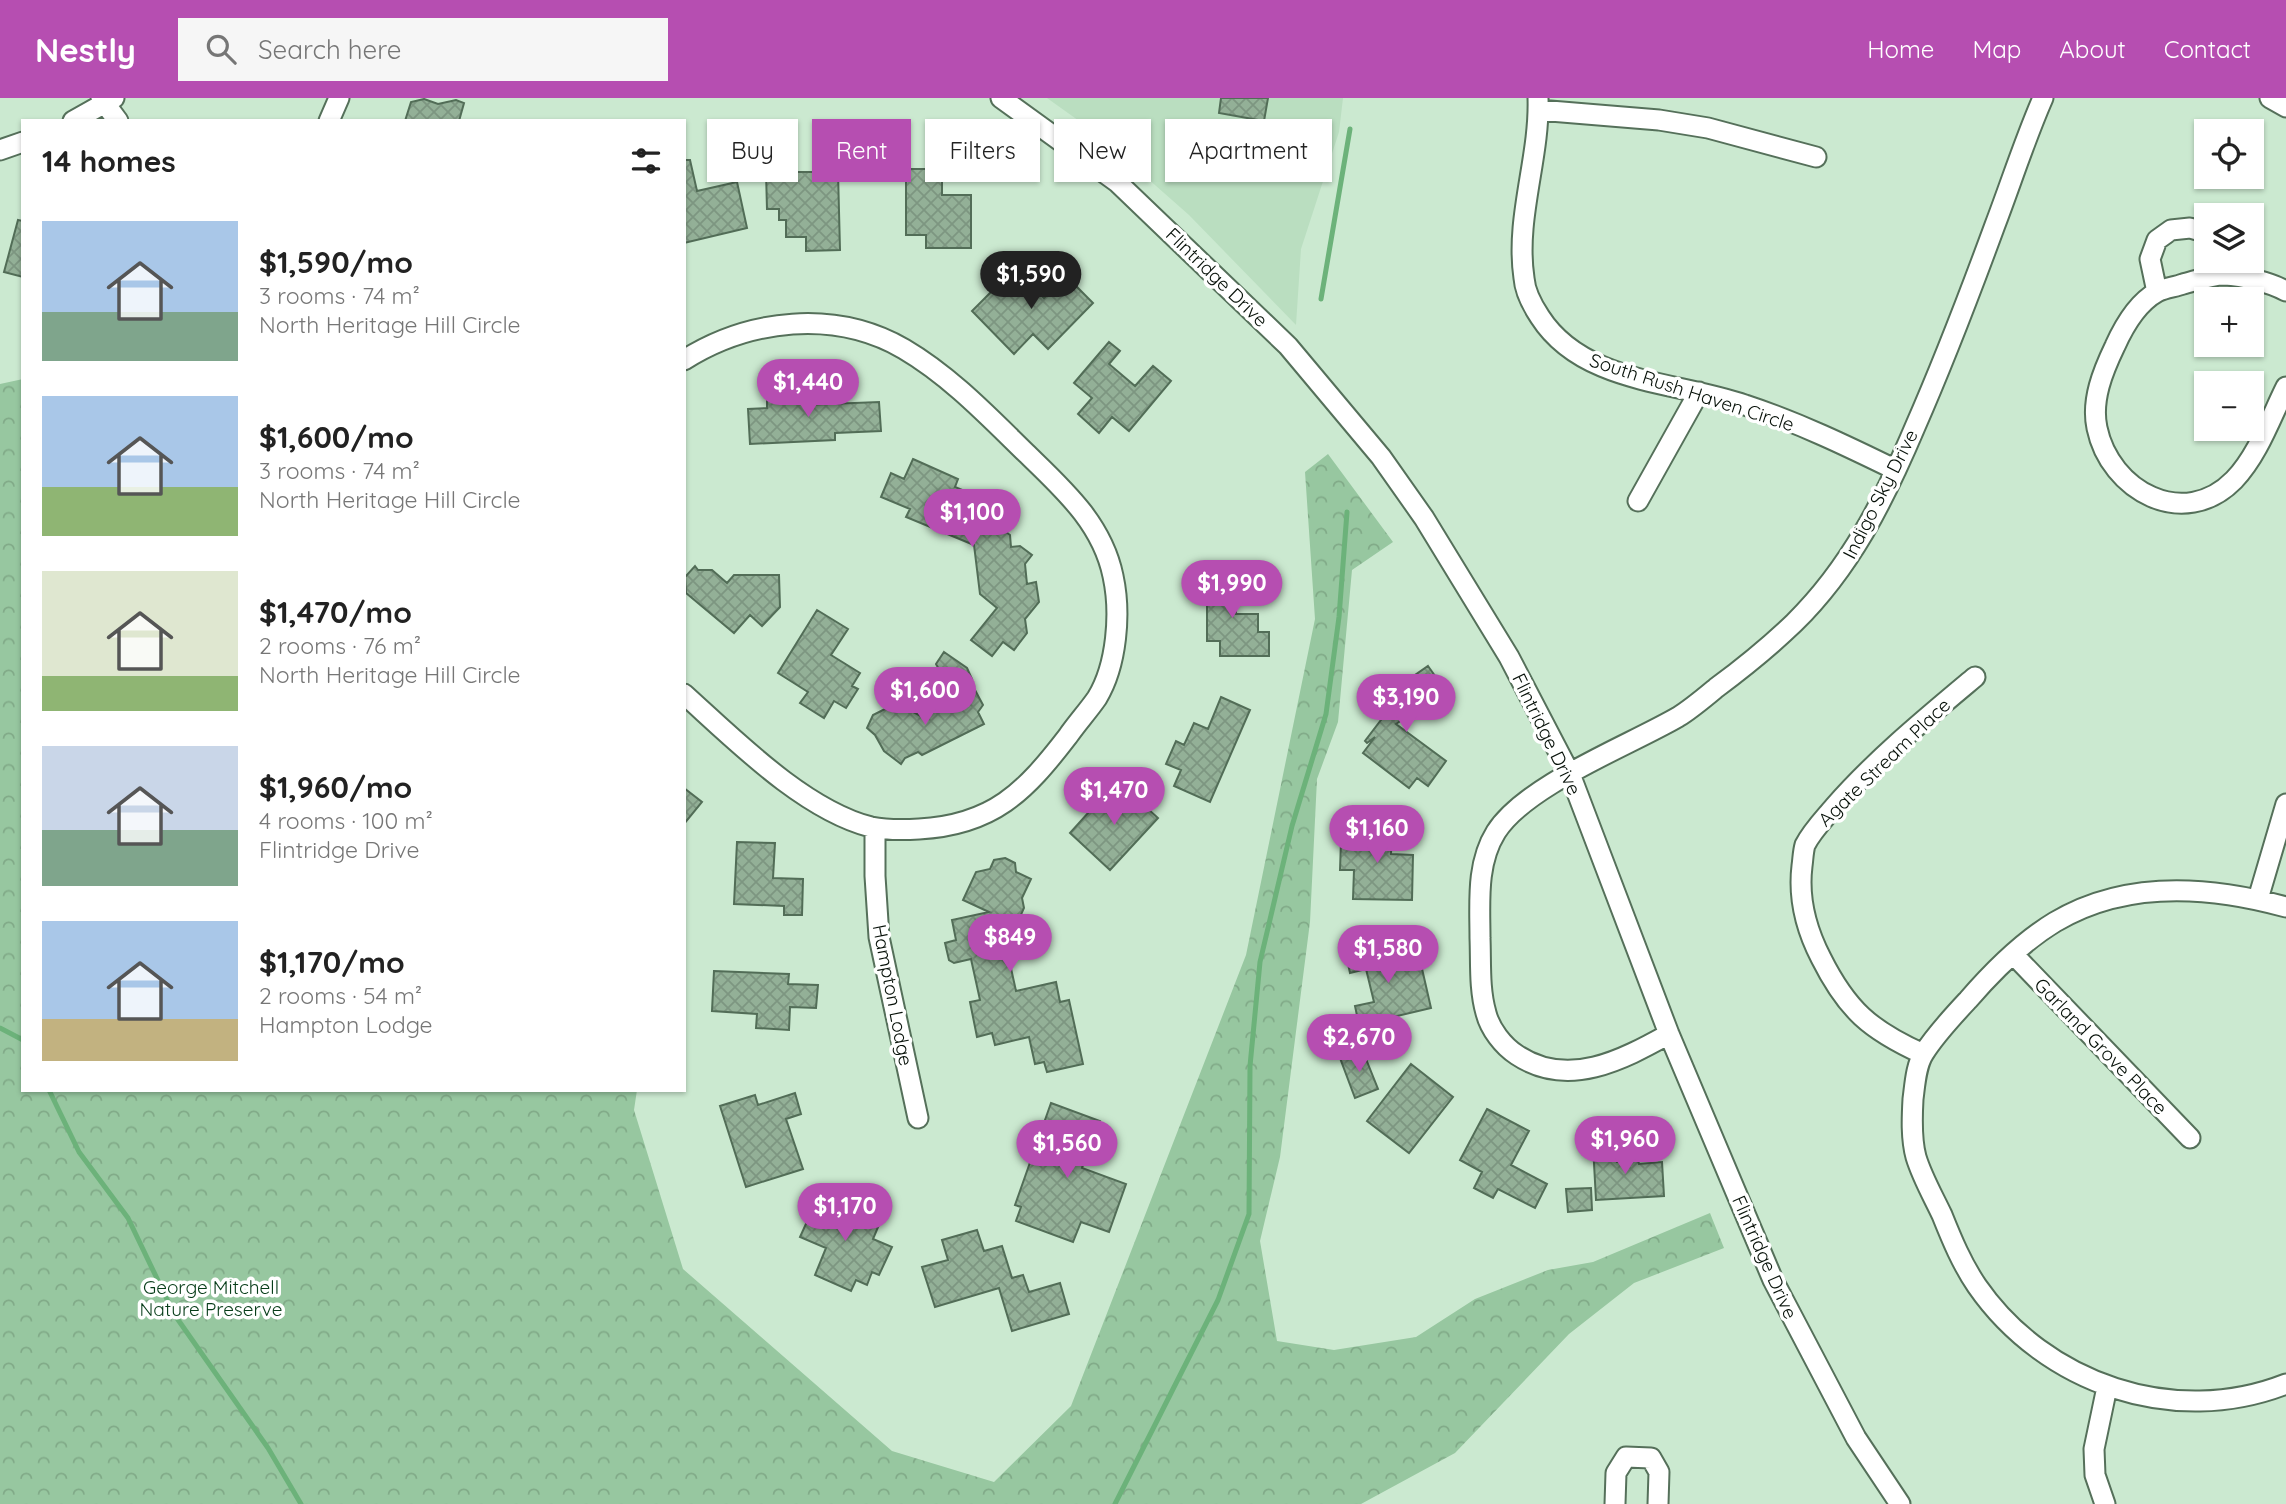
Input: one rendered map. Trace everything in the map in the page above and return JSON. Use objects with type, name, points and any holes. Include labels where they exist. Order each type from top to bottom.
[{"type":"street","points":[[330,119],[339,98]]},
{"type":"street","name":"Flintridge Drive","points":[[1001,98],[1117,182],[1288,346],[1381,457],[1424,518],[1508,657],[1570,774],[1669,1034],[1773,1280],[1856,1438],[1899,1504]]},
{"type":"street","name":"Indigo Sky Drive","points":[[1669,1034],[1634,1054],[1599,1067],[1568,1072],[1545,1068],[1508,1050],[1486,1014],[1481,978],[1479,885],[1484,860],[1495,833],[1512,813],[1535,795],[1570,774],[1681,715],[1743,668],[1794,622],[1850,557],[1896,470],[1934,383],[2043,98]]},
{"type":"street","points":[[2270,98],[2286,107]]},
{"type":"street","points":[[76,119],[107,99],[117,119]]},
{"type":"street","points":[[1538,104],[1696,126],[1816,157]]},
{"type":"street","name":"South Rush Haven Circle","points":[[1538,104],[1522,254],[1524,281],[1532,304],[1546,326],[1563,345],[1585,359],[1620,372],[1744,404],[1794,423],[1896,470]]},
{"type":"street","points":[[0,150],[21,143]]},
{"type":"street","points":[[2157,292],[2150,259],[2157,240],[2171,230],[2194,229]]},
{"type":"street","points":[[2211,273],[2157,292],[2124,325],[2101,380],[2096,405],[2097,427],[2109,457],[2130,484],[2171,504],[2194,503],[2215,496],[2235,480],[2251,458],[2286,387]]},
{"type":"street","points":[[2238,273],[2286,291]]},
{"type":"street","points":[[686,359],[735,334],[770,326],[806,323],[838,325],[874,335],[902,348],[934,369],[986,414],[1091,521],[1105,548],[1114,578],[1116,608],[1115,639],[1109,668],[1098,696],[1050,760],[1025,788],[999,806],[972,820],[946,827],[875,828],[846,819],[817,804],[777,775],[686,696]]},
{"type":"street","points":[[1638,500],[1699,392]]},
{"type":"street","name":"Agate Stream Place","points":[[1923,1054],[1890,1039],[1857,1013],[1843,998],[1830,976],[1815,946],[1803,911],[1800,886],[1804,848],[1814,830],[1846,794],[1907,735],[1975,677]]},
{"type":"street","points":[[2258,899],[2286,804]]},
{"type":"street","name":"Hampton Lodge","points":[[875,828],[874,876],[878,937],[918,1118]]},
{"type":"street","points":[[2286,907],[2258,899],[2187,890],[2119,897],[2084,908],[2054,923],[2013,954],[1980,986],[1923,1054],[1916,1076],[1913,1101],[1916,1157],[1958,1254],[1977,1286],[2005,1321],[2034,1347],[2063,1366],[2107,1387],[2141,1396],[2206,1401],[2236,1398],[2286,1384]]},
{"type":"street","name":"Garland Grove Place","points":[[2013,954],[2190,1138]]},
{"type":"street","points":[[2105,1504],[2095,1475],[2094,1449],[2107,1387]]},
{"type":"street","points":[[1615,1504],[1616,1473],[1626,1457],[1651,1458],[1659,1472],[1658,1504]]},
{"type":"shaded area","points":[[1047,98],[1343,98],[1339,132],[1332,154],[1332,119],[1165,119],[1165,182],[1323,182],[1301,249],[1296,325],[1189,215],[1151,181],[1151,119],[1076,119]]},
{"type":"green space","name":"George Mitchell Nature Preserve","points":[[21,379],[21,1092],[637,1092],[634,1110],[683,1269],[892,1451],[994,1482],[1071,1406],[1246,955],[1315,619],[1305,472],[1328,454],[1393,542],[1352,570],[1338,722],[1317,779],[1310,922],[1280,1157],[1260,1241],[1277,1341],[1334,1350],[1416,1337],[1475,1299],[1548,1270],[1593,1262],[1710,1213],[1724,1248],[1634,1283],[1569,1334],[1455,1453],[1361,1504],[0,1504],[0,384]]},
{"type":"building","points":[[1221,98],[1268,98],[1264,119],[1219,113]]},
{"type":"building","points":[[424,99],[438,104],[456,100],[464,103],[460,119],[406,119],[411,102]]},
{"type":"building","points":[[686,160],[690,160],[697,191],[737,182],[747,228],[686,243]]},
{"type":"building","points":[[911,169],[925,169],[925,182],[942,182],[942,195],[971,195],[971,248],[926,248],[926,235],[906,235],[906,182],[911,182]]},
{"type":"building","points":[[798,172],[812,172],[812,182],[838,182],[840,250],[806,251],[806,237],[786,237],[786,220],[779,220],[779,209],[767,209],[766,182],[798,182]]},
{"type":"building","points":[[18,220],[21,221],[21,276],[4,272]]},
{"type":"building","points":[[1014,269],[1044,298],[1066,276],[1093,303],[1048,349],[1033,334],[1014,354],[972,311]]},
{"type":"building","points":[[1109,342],[1120,351],[1109,364],[1135,386],[1153,366],[1171,381],[1129,431],[1112,417],[1099,433],[1078,414],[1092,398],[1074,383]]},
{"type":"building","points":[[802,387],[803,405],[879,402],[881,431],[835,433],[835,440],[750,444],[748,409],[767,408],[767,389]]},
{"type":"building","points":[[913,459],[958,479],[955,487],[984,499],[971,530],[999,527],[1010,535],[1011,547],[1020,546],[1032,555],[1025,564],[1027,584],[1036,582],[1039,602],[1025,619],[1027,633],[1014,650],[1003,642],[992,656],[971,640],[997,608],[980,594],[974,545],[906,517],[910,509],[881,497],[891,473],[904,479]]},
{"type":"building","points":[[695,566],[698,570],[712,570],[727,583],[734,575],[779,575],[780,607],[762,626],[750,615],[734,633],[686,593],[686,576]]},
{"type":"building","points":[[1207,571],[1236,571],[1236,614],[1258,614],[1258,632],[1269,632],[1269,656],[1220,656],[1220,641],[1207,641]]},
{"type":"building","points":[[817,610],[848,629],[831,655],[860,673],[852,686],[858,689],[846,708],[834,701],[824,718],[800,703],[808,692],[778,673]]},
{"type":"building","points":[[944,652],[967,668],[972,679],[961,685],[940,671],[936,664]]},
{"type":"building","points":[[1428,666],[1445,690],[1396,724],[1446,761],[1428,786],[1417,778],[1409,788],[1363,753],[1375,737],[1367,743],[1365,741],[1397,699],[1392,691]]},
{"type":"building","points":[[975,690],[983,705],[978,712],[984,724],[922,755],[918,752],[905,758],[901,764],[884,751],[875,735],[867,728],[873,715],[897,703],[926,719],[932,711]]},
{"type":"building","points":[[1221,697],[1250,710],[1210,802],[1174,786],[1181,770],[1166,764],[1176,741],[1184,745],[1194,723],[1208,729]]},
{"type":"building","points":[[686,790],[702,802],[686,822]]},
{"type":"building","points":[[1127,790],[1158,818],[1110,870],[1070,833],[1108,791],[1118,800]]},
{"type":"building","points":[[1361,821],[1392,822],[1391,854],[1413,855],[1412,900],[1353,899],[1354,870],[1340,870],[1341,841],[1360,841]]},
{"type":"building","points":[[737,842],[775,843],[773,878],[803,879],[802,915],[784,915],[784,906],[734,904]]},
{"type":"building","points":[[1005,858],[1015,863],[1016,872],[1031,879],[1022,898],[1024,908],[1019,919],[1008,921],[1003,932],[1016,991],[1056,982],[1060,1002],[1069,1000],[1083,1064],[1047,1072],[1044,1062],[1035,1064],[1029,1037],[995,1045],[992,1033],[977,1037],[970,1002],[980,1000],[971,959],[954,963],[949,960],[945,943],[956,940],[952,920],[989,912],[963,900],[976,872],[990,869],[994,860]]},
{"type":"building","points":[[1377,942],[1383,968],[1420,960],[1431,1008],[1359,1025],[1355,1006],[1374,1002],[1366,969],[1350,973],[1345,950]]},
{"type":"building","points":[[714,971],[789,974],[788,984],[818,985],[816,1008],[790,1007],[789,1030],[756,1028],[757,1014],[712,1011]]},
{"type":"building","points":[[1362,1049],[1378,1089],[1355,1098],[1340,1058]]},
{"type":"building","points":[[1411,1064],[1453,1097],[1409,1153],[1367,1121]]},
{"type":"building","points":[[795,1093],[801,1114],[786,1119],[803,1169],[746,1187],[720,1106],[755,1095],[758,1105]]},
{"type":"building","points":[[1051,1103],[1100,1121],[1082,1168],[1126,1184],[1109,1232],[1081,1222],[1073,1242],[1016,1221],[1021,1207],[1015,1205]]},
{"type":"building","points":[[1487,1109],[1529,1131],[1511,1165],[1547,1184],[1535,1208],[1498,1189],[1493,1198],[1474,1188],[1482,1172],[1460,1160]]},
{"type":"building","points":[[1615,1144],[1617,1162],[1662,1162],[1664,1196],[1596,1200],[1593,1145]]},
{"type":"building","points":[[1591,1188],[1592,1210],[1568,1212],[1566,1189]]},
{"type":"building","points":[[820,1193],[881,1220],[873,1239],[892,1247],[879,1275],[872,1272],[867,1285],[856,1280],[851,1291],[815,1275],[826,1248],[800,1237]]},
{"type":"building","points":[[977,1230],[984,1251],[1002,1246],[1012,1278],[1023,1275],[1029,1292],[1060,1283],[1069,1314],[1012,1331],[999,1288],[935,1307],[922,1267],[948,1260],[942,1240]]},
{"type":"waterway","points":[[1321,299],[1350,129]]},
{"type":"waterway","points":[[1115,1504],[1218,1300],[1249,1214],[1250,1066],[1260,962],[1292,826],[1326,714],[1339,617],[1347,512]]},
{"type":"waterway","points":[[0,1028],[21,1039]]},
{"type":"waterway","points":[[50,1092],[79,1152],[128,1218],[174,1314],[268,1448],[301,1504]]}]
